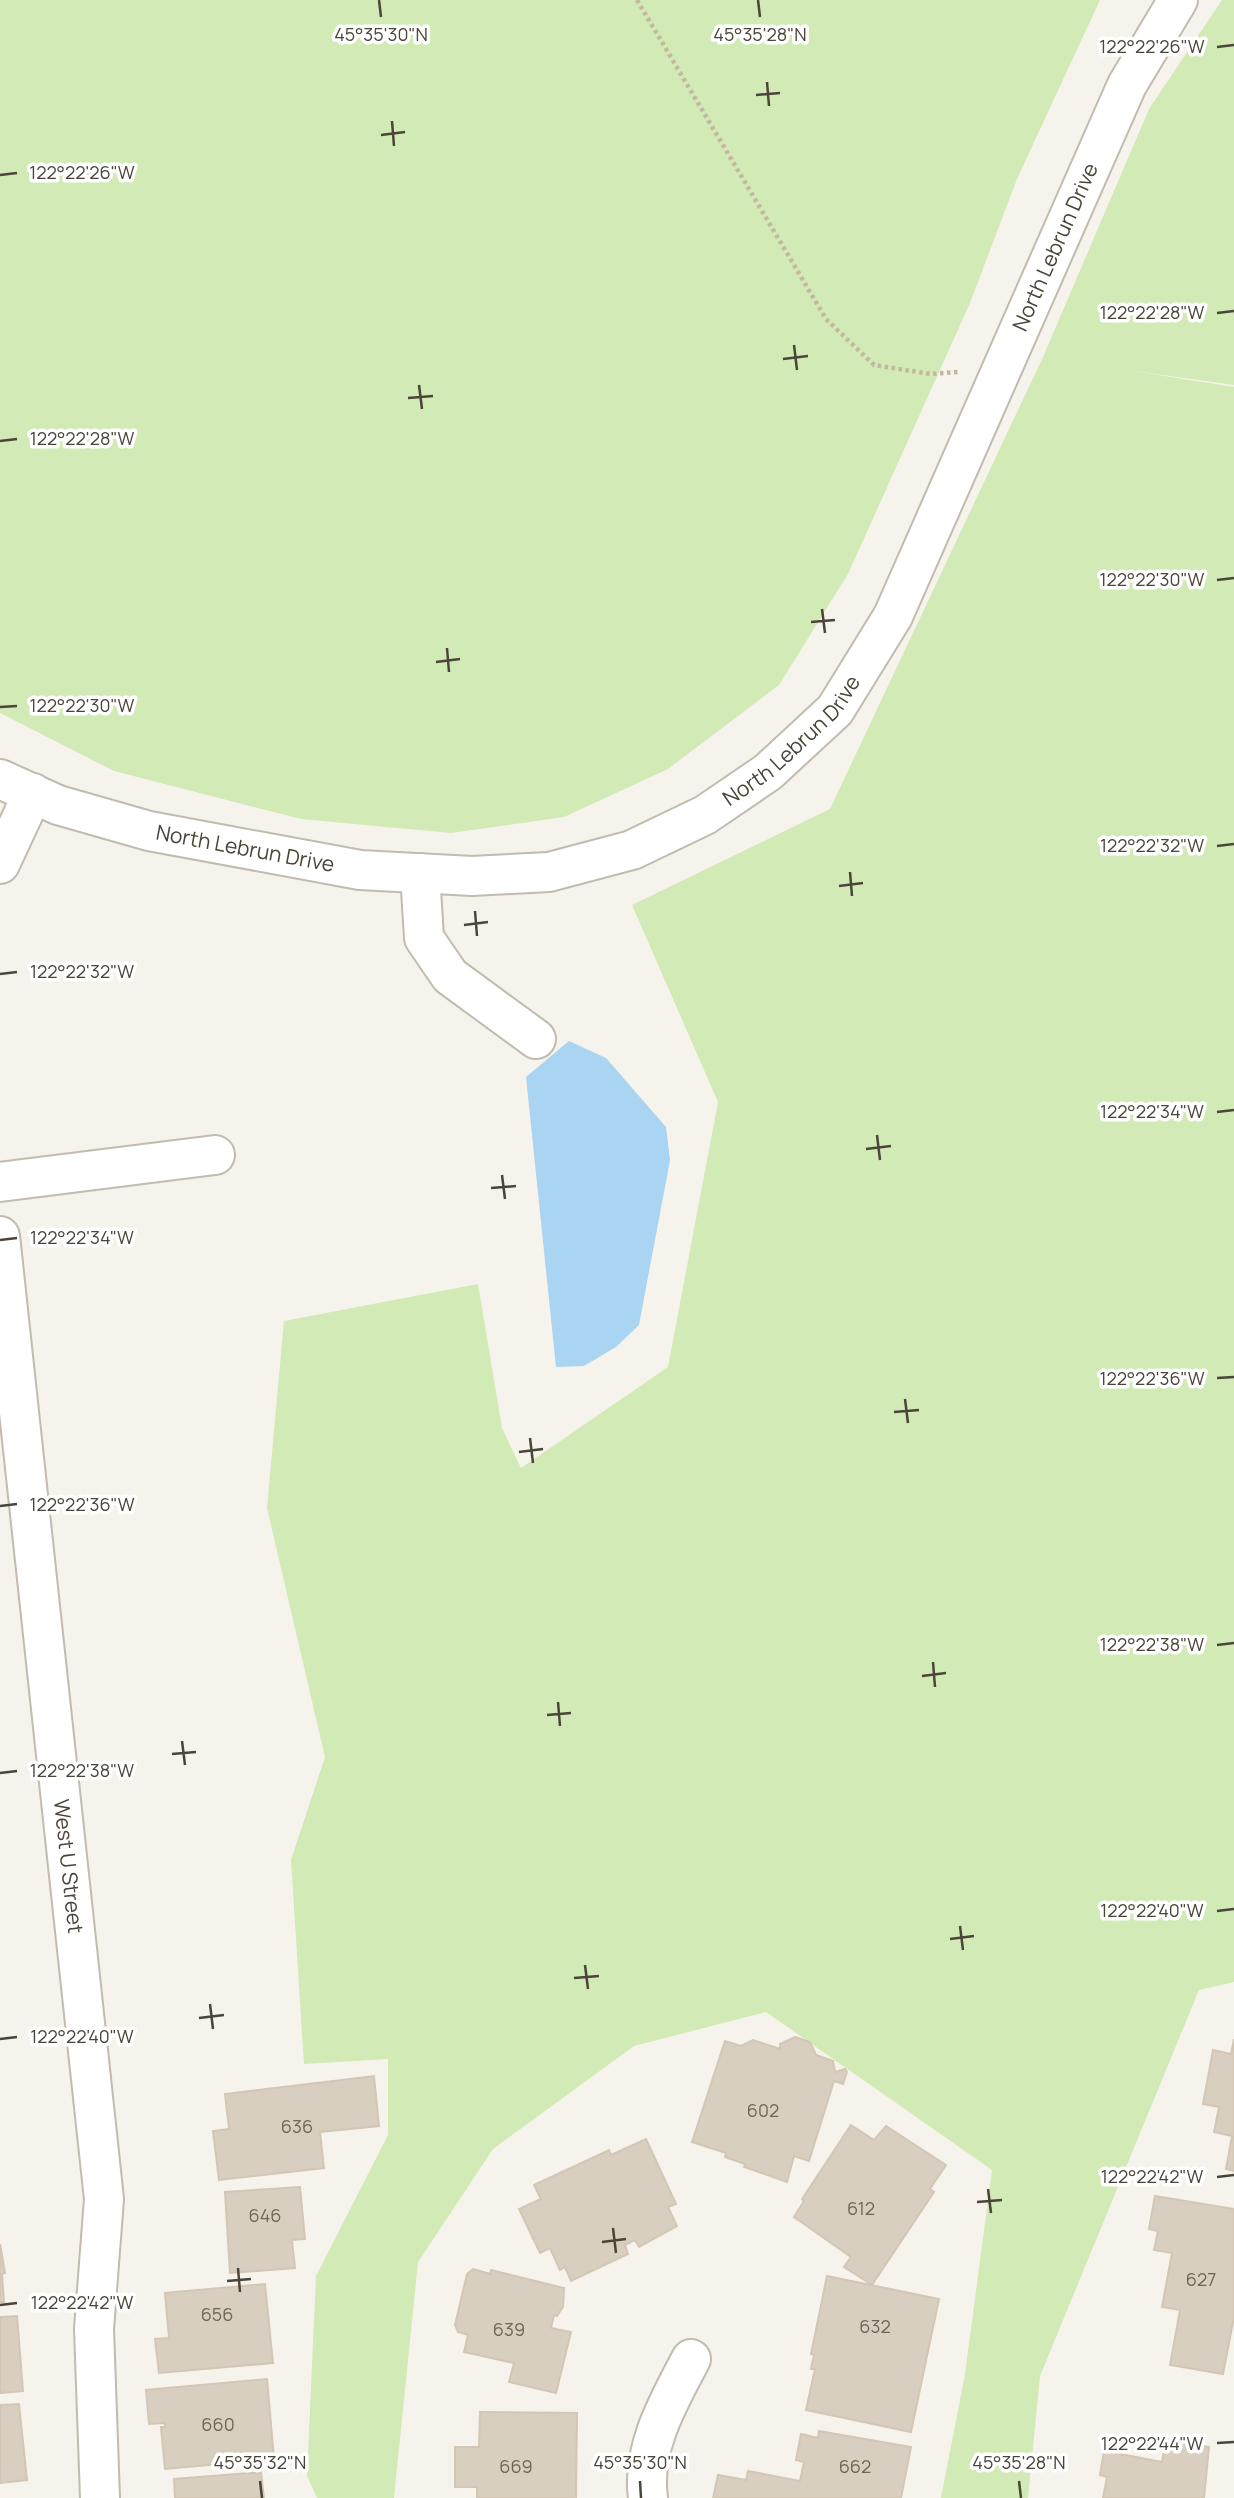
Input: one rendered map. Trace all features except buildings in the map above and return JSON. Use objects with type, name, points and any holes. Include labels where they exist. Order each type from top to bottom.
[{"type":"street","name":"North Lebrun Drive","points":[[16,786],[58,805],[149,831],[360,870],[472,876],[549,872],[632,850],[705,816],[768,772],[835,710],[893,616],[1128,85],[1178,0]]},
{"type":"street","points":[[0,864],[16,786]]},
{"type":"street","points":[[421,873],[424,939],[450,976],[536,1039]]},
{"type":"street","points":[[0,1182],[215,1156]]},
{"type":"street","name":"West U Street","points":[[0,1236],[104,2199],[93,2329],[100,2498]]},
{"type":"street","points":[[648,2498],[650,2458],[661,2417],[691,2359]]},
{"type":"path","points":[[637,0],[826,319],[874,365],[931,374],[1001,369]]},
{"type":"green space","points":[[0,0],[1100,0],[1017,179],[970,303],[848,574],[779,685],[668,769],[564,817],[451,833],[301,819],[114,771],[0,713]]},
{"type":"green space","points":[[1222,0],[1234,0],[1234,385],[1127,370],[1234,387],[1234,1982],[1199,1990],[1040,2376],[1028,2498],[941,2498],[965,2374],[992,2170],[766,2012],[634,2046],[493,2149],[418,2262],[394,2498],[317,2498],[307,2476],[316,2276],[388,2135],[388,2059],[304,2064],[291,1860],[325,1757],[267,1508],[284,1321],[478,1284],[502,1428],[521,1468],[668,1367],[718,1102],[632,905],[830,809],[1043,357],[1149,109]]},
{"type":"water","points":[[569,1041],[606,1058],[666,1127],[670,1160],[639,1325],[616,1347],[584,1366],[556,1367],[526,1077]]}]
